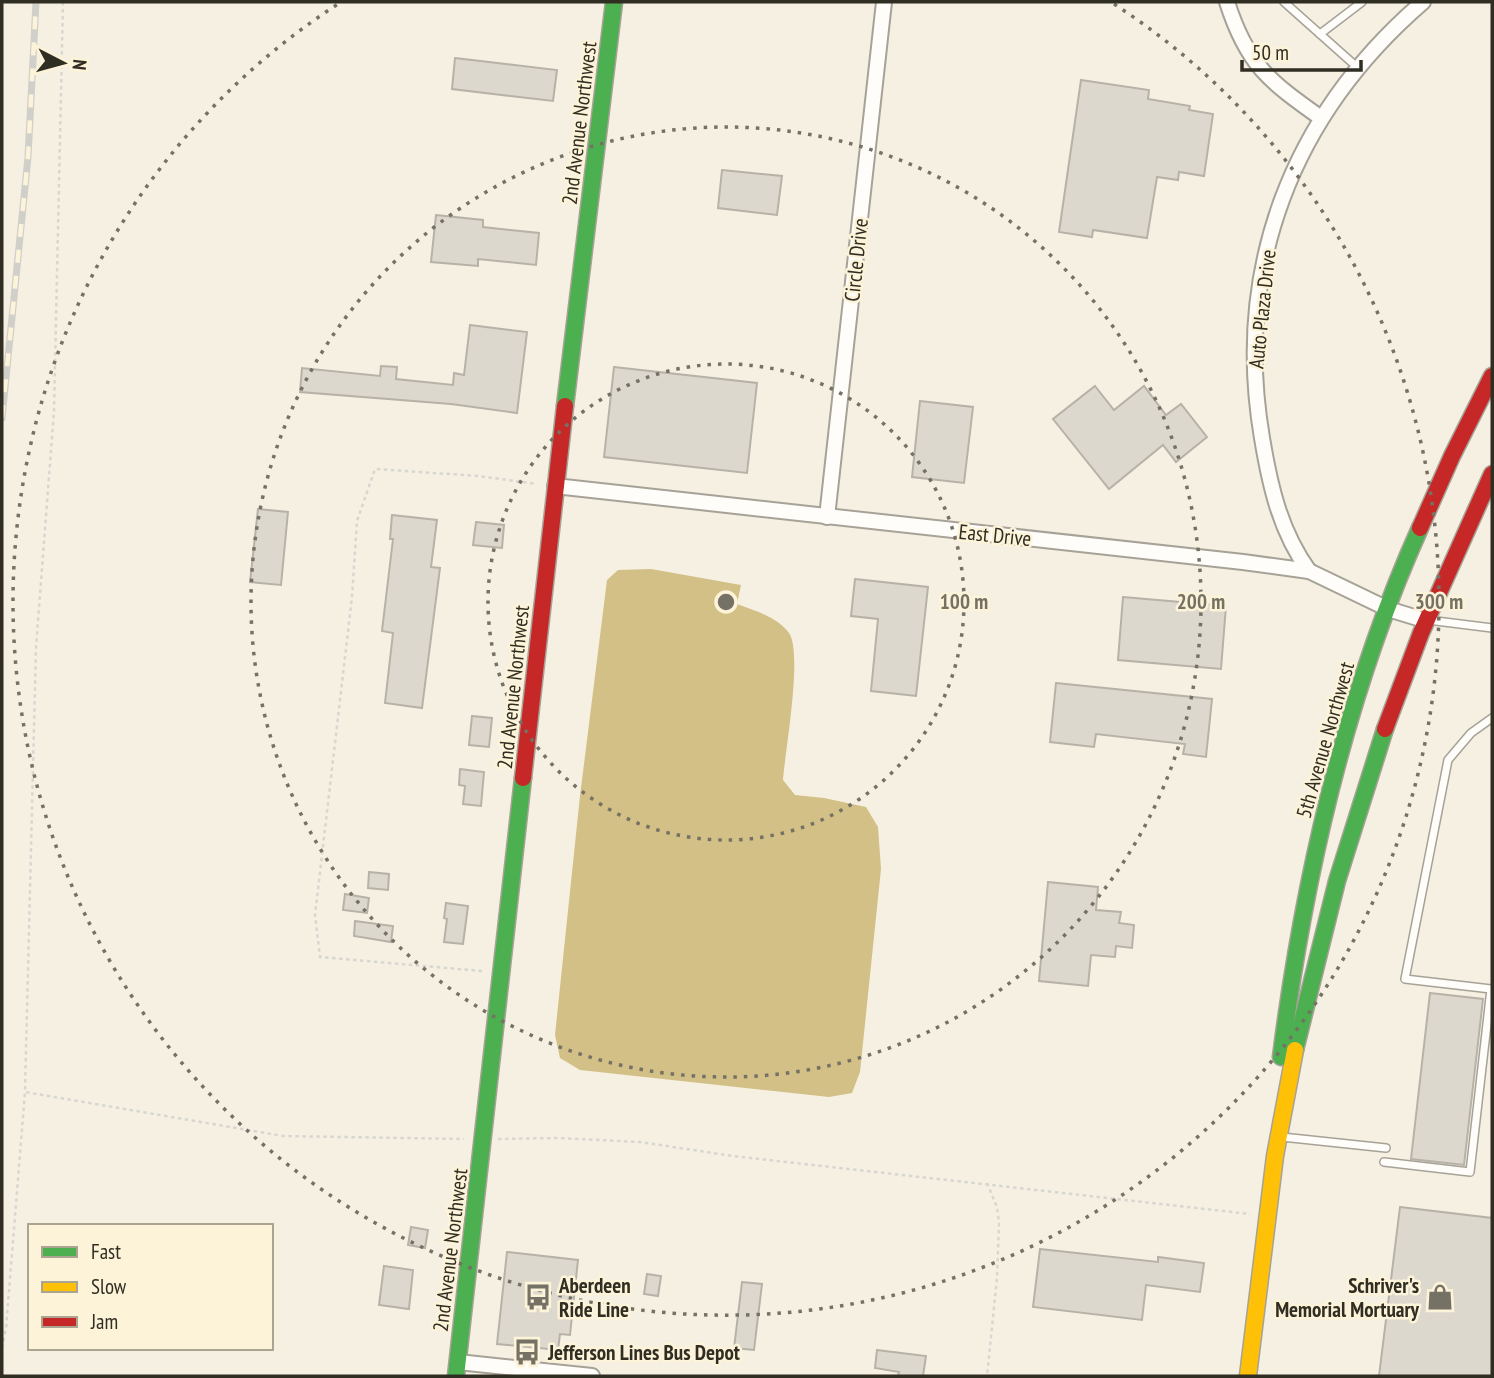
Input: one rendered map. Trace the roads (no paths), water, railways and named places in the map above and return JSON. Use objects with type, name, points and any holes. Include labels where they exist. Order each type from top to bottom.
[{"type":"main road","name":"2nd Avenue Northwest","points":[[457,1369],[555,486],[614,2]]},
{"type":"main road","name":"5th Avenue Northwest","points":[[1248,1376],[1277,1137],[1279,1080],[1286,1013],[1304,906],[1333,781],[1388,608],[1418,533],[1492,376]]},
{"type":"main road","name":"5th Avenue Northwest","points":[[1277,1137],[1304,1008],[1338,878],[1385,724],[1424,620],[1492,474]]},
{"type":"street","name":"Circle Drive","points":[[827,517],[884,2]]},
{"type":"street","points":[[1227,2],[1244,46],[1260,69],[1279,87],[1321,118]]},
{"type":"street","name":"Auto Plaza Drive","points":[[1309,571],[1282,525],[1270,483],[1255,397],[1254,354],[1262,268],[1272,225],[1287,184],[1321,118],[1357,67],[1423,2]]},
{"type":"street","name":"East Drive","points":[[555,486],[1309,571],[1388,608],[1424,620]]},
{"type":"street","points":[[457,1369],[592,1376]]},
{"type":"lane","points":[[1284,2],[1357,67]]},
{"type":"lane","points":[[1320,34],[1362,2]]},
{"type":"lane","points":[[1424,620],[1492,628]]},
{"type":"lane","points":[[1384,1163],[1470,1172],[1492,989],[1405,979],[1448,760],[1471,733],[1492,718]]},
{"type":"lane","points":[[1277,1137],[1385,1148]]},
{"type":"railway","points":[[2,418],[28,157],[36,2]]},
{"type":"place","name":"Aberdeen Ride Line","points":[[538,1297]]},
{"type":"place","name":"Schriver's Memorial Mortuary","points":[[1440,1297]]},
{"type":"place","name":"Jefferson Lines Bus Depot","points":[[527,1352]]}]
